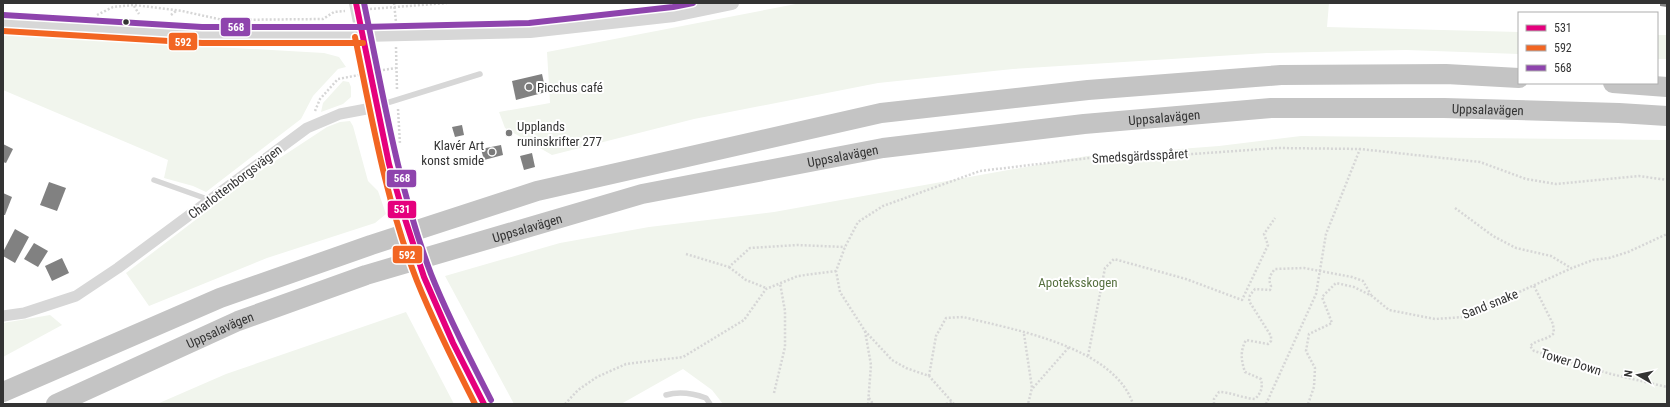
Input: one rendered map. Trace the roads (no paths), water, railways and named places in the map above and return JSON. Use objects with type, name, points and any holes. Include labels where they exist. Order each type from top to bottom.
[{"type":"highway","points":[[3,392],[220,298],[371,245],[537,191],[881,113],[1088,90],[1281,76],[1446,74],[1518,78]]},
{"type":"highway","points":[[1626,84],[1667,87]]},
{"type":"highway","name":"Uppsalavägen","points":[[56,404],[238,321],[366,275],[642,194],[883,148],[1084,124],[1271,108],[1444,108],[1619,112],[1667,116]]},
{"type":"street","points":[[3,24],[202,35],[363,35],[530,31],[674,15],[732,3]]},
{"type":"street","points":[[357,6],[389,164],[405,219]]},
{"type":"street","name":"Charlottenborgsvägen","points":[[3,316],[24,313],[76,296],[118,268],[307,128],[340,114],[377,106]]},
{"type":"street","points":[[424,277],[453,344],[484,404]]},
{"type":"lane","name":"Charlottenborgsvägen","points":[[377,106],[480,74]]},
{"type":"lane","points":[[154,180],[210,200]]},
{"type":"lane","points":[[666,395],[676,392],[691,393],[706,398],[710,404]]},
{"type":"tunnel","points":[[407,224],[424,277]]},
{"type":"place","name":"Picchus café","points":[[529,87]]},
{"type":"place","name":"Upplands runinskrifter 277","points":[[509,133]]},
{"type":"place","name":"Klavér Art konst smide","points":[[492,152]]},
{"type":"park label","name":"Apoteksskogen","points":[[1078,282]]}]
